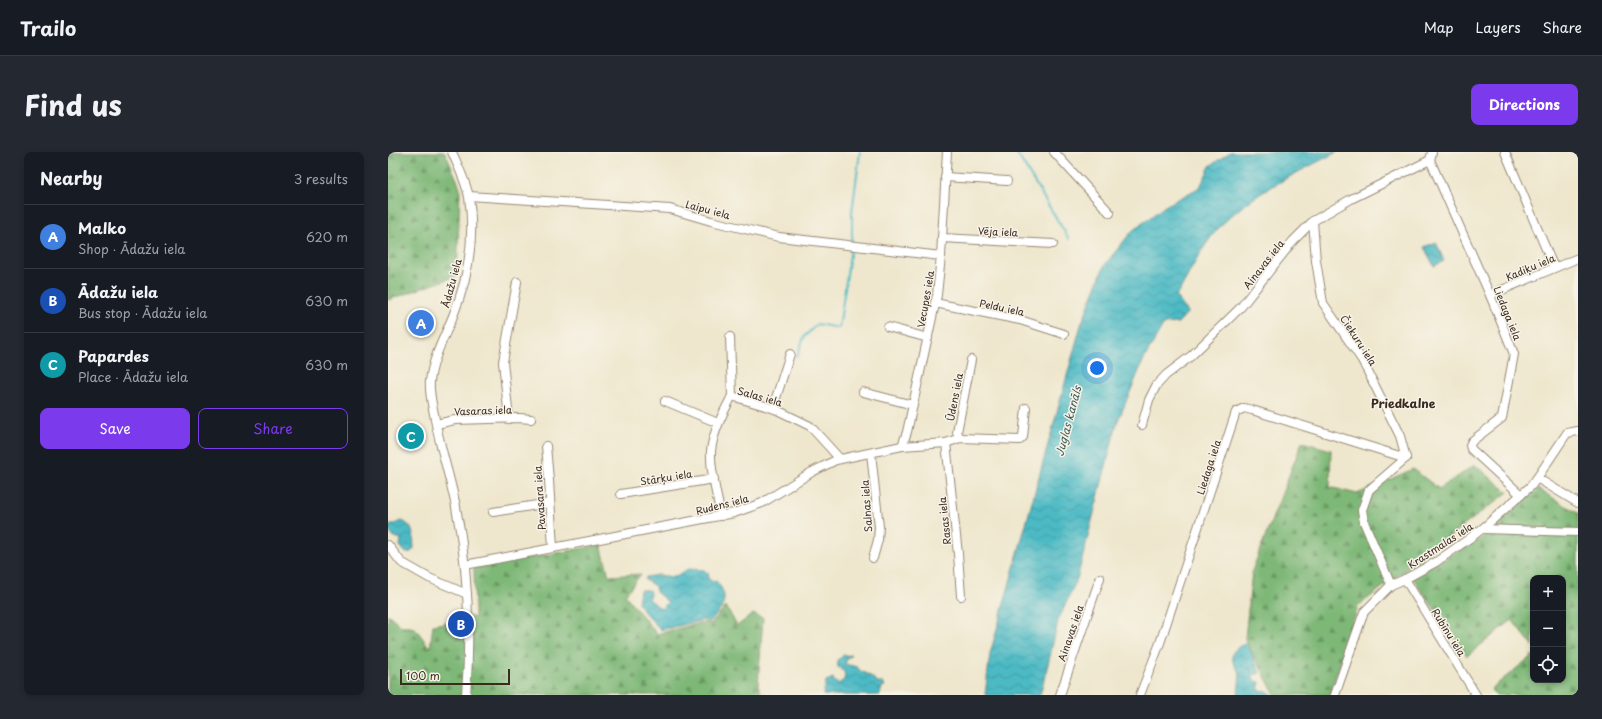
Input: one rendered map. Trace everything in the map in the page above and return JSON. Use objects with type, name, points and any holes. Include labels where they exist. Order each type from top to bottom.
[{"type":"street","name":"Ādažu iela","points":[[452,152],[469,196],[471,236],[467,270],[457,305],[434,357],[430,382],[431,402],[455,503],[465,565],[469,657],[466,695]]},
{"type":"street","name":"Vecupes iela","points":[[902,446],[907,432],[935,303],[942,256],[947,152]]},
{"type":"street","points":[[1054,152],[1110,213]]},
{"type":"street","points":[[1505,152],[1554,268]]},
{"type":"street","name":"Ainavas iela","points":[[1142,425],[1149,400],[1156,386],[1166,375],[1191,356],[1241,307],[1293,241],[1312,221],[1431,156]]},
{"type":"street","name":"Liedaga iela","points":[[1431,156],[1514,354],[1502,418],[1472,441],[1470,445],[1471,449],[1520,495]]},
{"type":"street","points":[[946,178],[1007,180]]},
{"type":"street","name":"Laipu iela","points":[[469,196],[670,209],[711,221],[779,237],[942,256]]},
{"type":"street","name":"Čiekuru iela","points":[[1312,221],[1316,261],[1323,303],[1362,360],[1400,436],[1406,458]]},
{"type":"street","name":"Vēja iela","points":[[942,238],[1052,244]]},
{"type":"street","name":"Kadiķu iela","points":[[1490,295],[1578,258]]},
{"type":"street","points":[[509,419],[503,362],[517,282]]},
{"type":"street","name":"Peldu iela","points":[[935,303],[1020,320],[1064,334]]},
{"type":"street","points":[[888,327],[928,338]]},
{"type":"street","points":[[730,337],[732,396]]},
{"type":"street","points":[[775,409],[776,398],[790,354]]},
{"type":"street","name":"Ūdens iela","points":[[960,438],[957,432],[971,360]]},
{"type":"street","points":[[863,392],[913,405]]},
{"type":"street","name":"Salas iela","points":[[721,516],[714,479],[711,451],[718,423],[732,396],[775,409],[810,426],[840,459]]},
{"type":"street","points":[[665,401],[718,423]]},
{"type":"street","name":"Rudens iela","points":[[465,565],[721,516],[762,504],[812,472],[840,459],[871,452],[902,446],[946,443],[960,438],[1020,440],[1023,437],[1026,408]]},
{"type":"street","name":"Liedaga iela","points":[[1140,695],[1167,621],[1236,412],[1244,408],[1252,410],[1406,458]]},
{"type":"street","name":"Vasaras iela","points":[[436,424],[455,420],[519,418],[531,420]]},
{"type":"street","name":"Krastmalas iela","points":[[1335,695],[1364,612],[1391,585],[1436,562],[1482,529],[1537,478],[1567,434],[1578,431]]},
{"type":"street","name":"Rasas iela","points":[[946,443],[961,596]]},
{"type":"street","name":"Pavasara iela","points":[[546,446],[552,548]]},
{"type":"street","name":"Salnas iela","points":[[871,452],[879,527],[878,540],[873,558]]},
{"type":"street","points":[[1391,585],[1364,522],[1362,510],[1369,490],[1406,458]]},
{"type":"street","points":[[1537,478],[1578,503]]},
{"type":"street","name":"Stārķu iela","points":[[621,494],[714,479]]},
{"type":"street","points":[[493,512],[550,503]]},
{"type":"street","points":[[1482,529],[1578,532]]},
{"type":"street","points":[[388,545],[401,562],[429,578],[467,594]]},
{"type":"street","name":"Ainavas iela","points":[[1060,695],[1100,578]]},
{"type":"street","name":"Rubīnu iela","points":[[1405,579],[1476,695]]},
{"type":"green space","points":[[388,152],[445,152],[460,187],[457,276],[388,300]]},
{"type":"green space","points":[[1302,442],[1331,450],[1330,487],[1357,494],[1413,469],[1439,489],[1475,465],[1508,492],[1358,606],[1330,695],[1275,695],[1245,639],[1252,571]]},
{"type":"green space","points":[[1538,489],[1578,513],[1578,695],[1495,695],[1491,689],[1530,657],[1530,683],[1566,683],[1566,575],[1530,575],[1530,642],[1512,620],[1467,656],[1412,577],[1482,538]]},
{"type":"green space","points":[[601,545],[609,576],[641,574],[625,595],[657,634],[704,622],[711,624],[726,606],[737,626],[753,614],[763,618],[758,685],[762,695],[388,695],[388,614],[400,625],[415,628],[430,648],[433,625],[449,622],[456,612],[475,618],[474,568]]},
{"type":"water","name":"Juglas kanāls","points":[[1230,152],[1337,152],[1269,188],[1253,199],[1223,223],[1206,244],[1176,297],[1188,312],[1178,323],[1164,324],[1144,359],[1117,423],[1077,579],[1058,621],[1040,695],[985,695],[990,654],[1081,325],[1104,266],[1132,231],[1165,206],[1200,187],[1210,166]]},
{"type":"water","points":[[1436,242],[1444,261],[1434,266],[1424,247]]},
{"type":"water","points":[[402,521],[409,526],[412,532],[414,548],[411,552],[406,553],[400,546],[401,538],[394,537],[389,531],[389,526]]},
{"type":"water","points":[[688,569],[704,570],[709,574],[708,577],[710,581],[716,581],[723,592],[724,602],[722,607],[710,622],[704,620],[661,630],[643,611],[638,602],[640,590],[649,590],[649,599],[661,609],[668,602],[656,592],[655,586],[645,580],[646,577],[658,575],[674,577]]},
{"type":"water","points":[[1247,643],[1260,673],[1254,675],[1249,667],[1255,681],[1260,682],[1258,690],[1267,691],[1272,695],[1238,695],[1240,673],[1232,659],[1232,655],[1236,649]]},
{"type":"water","points":[[844,654],[846,656],[852,656],[848,657],[845,664],[857,667],[873,678],[877,683],[883,683],[885,686],[882,687],[880,695],[823,695],[826,681],[833,678],[838,684],[844,680],[845,674],[838,667],[837,660]]},
{"type":"waterway","points":[[852,243],[852,212],[860,152]]},
{"type":"waterway","points":[[1016,152],[1069,239]]},
{"type":"waterway","points":[[797,356],[804,337],[817,324],[839,328],[851,248]]},
{"type":"place","name":"Malko","points":[[421,323]]},
{"type":"place","name":"Papardes","points":[[411,436]]},
{"type":"place","name":"Ādažu iela","points":[[461,624]]},
{"type":"district","name":"Priedkalne","points":[[1403,403]]}]
